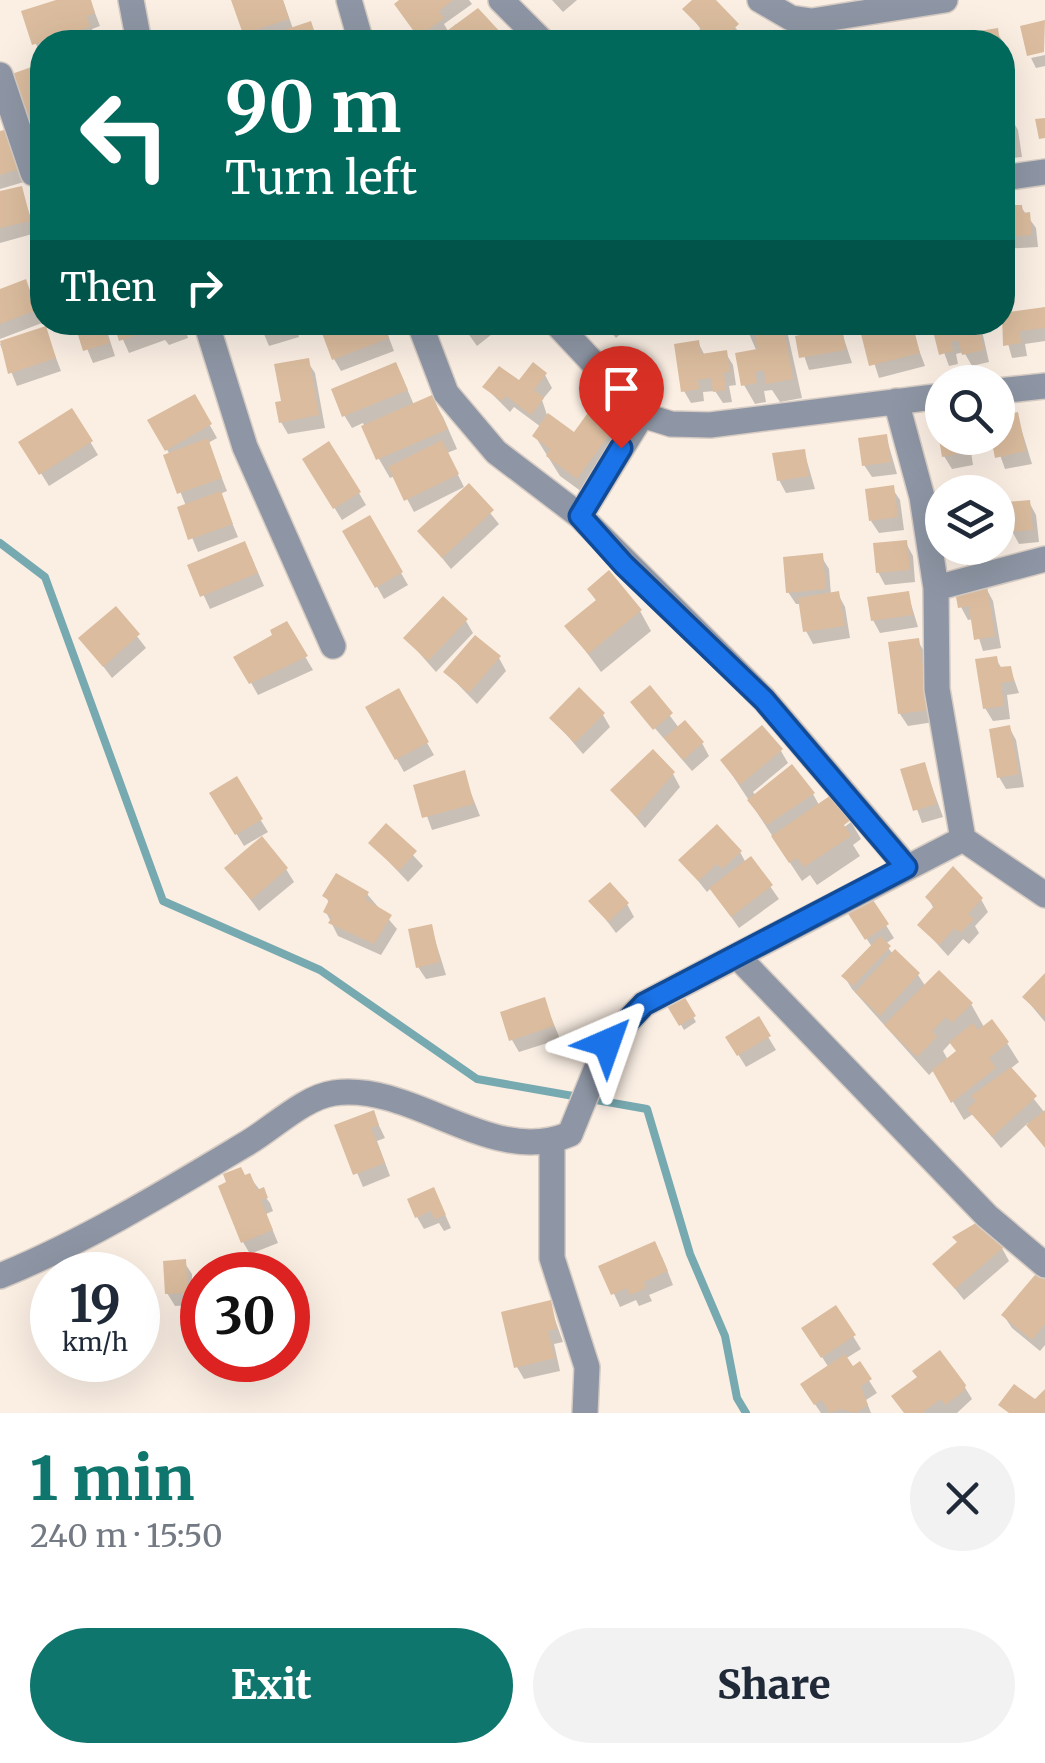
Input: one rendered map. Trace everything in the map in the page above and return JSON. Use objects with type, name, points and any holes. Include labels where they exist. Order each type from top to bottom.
[{"type":"street","points":[[131,0],[136,30]]},
{"type":"street","points":[[350,0],[358,30]]},
{"type":"street","points":[[501,0],[531,30]]},
{"type":"street","points":[[760,0],[791,18],[812,20],[945,0]]},
{"type":"street","points":[[0,75],[30,168]]},
{"type":"street","points":[[1015,176],[1045,172]]},
{"type":"street","points":[[210,335],[245,447],[333,646]]},
{"type":"street","points":[[424,335],[446,394],[496,452],[580,516],[624,565],[764,700],[906,867]]},
{"type":"street","points":[[567,335],[642,415],[671,424],[710,425],[925,398]]},
{"type":"street","points":[[1015,389],[1045,386]]},
{"type":"street","points":[[896,401],[922,497],[936,588],[937,688],[963,839],[1045,894]]},
{"type":"street","points":[[580,516],[642,415]]},
{"type":"street","points":[[936,588],[1045,559]]},
{"type":"street","points":[[0,1276],[122,1216],[331,1093],[392,1099],[479,1131],[552,1142],[570,1134],[584,1108],[592,1072],[620,1025],[644,1004],[963,839]]},
{"type":"street","points":[[738,957],[987,1216],[1045,1265]]},
{"type":"street","points":[[552,1142],[552,1258],[587,1367],[585,1413]]},
{"type":"building","points":[[56,0],[91,0],[95,13],[87,16],[90,27],[30,30],[30,39],[21,11]]},
{"type":"building","points":[[231,0],[283,0],[289,19],[255,30],[242,30]]},
{"type":"building","points":[[399,0],[453,0],[439,11],[444,18],[428,30],[413,30],[394,4]]},
{"type":"building","points":[[692,0],[716,0],[739,24],[733,30],[699,30],[682,9]]},
{"type":"building","points":[[478,8],[498,30],[448,30]]},
{"type":"building","points":[[1045,20],[1044,52],[1027,56],[1020,26]]},
{"type":"building","points":[[311,21],[314,30],[284,30]]},
{"type":"building","points":[[30,68],[30,114],[23,116],[9,75]]},
{"type":"building","points":[[1045,118],[1045,138],[1039,139],[1035,119]]},
{"type":"building","points":[[8,129],[19,169],[0,175],[0,131]]},
{"type":"building","points":[[22,186],[30,221],[0,228],[0,191]]},
{"type":"building","points":[[1015,205],[1022,205],[1023,213],[1030,212],[1032,235],[1015,236]]},
{"type":"building","points":[[26,279],[30,313],[0,324],[0,289]]},
{"type":"building","points":[[1045,307],[1045,328],[1020,331],[1021,343],[1003,346],[1003,335],[1015,335],[1015,311]]},
{"type":"building","points":[[30,331],[30,335],[49,335],[56,358],[8,374],[0,341]]},
{"type":"building","points":[[78,335],[107,335],[110,343],[83,351]]},
{"type":"building","points":[[323,335],[388,335],[389,338],[332,360]]},
{"type":"building","points":[[755,335],[785,335],[793,379],[766,384],[764,370],[755,372],[757,383],[741,386],[735,353],[757,349]]},
{"type":"building","points":[[843,335],[846,350],[799,358],[795,336]]},
{"type":"building","points":[[861,335],[915,335],[920,353],[869,366]]},
{"type":"building","points":[[934,335],[980,335],[984,350],[962,355],[958,340],[951,342],[953,351],[939,355]]},
{"type":"building","points":[[699,340],[701,354],[727,350],[730,372],[724,373],[726,390],[713,392],[711,378],[698,380],[699,389],[681,392],[674,344]]},
{"type":"building","points":[[309,358],[319,415],[279,423],[275,402],[281,401],[274,364]]},
{"type":"building","points":[[396,362],[408,390],[342,417],[331,389]]},
{"type":"building","points":[[533,362],[547,373],[534,390],[544,398],[531,415],[506,396],[502,401],[482,387],[499,366],[519,380]]},
{"type":"building","points":[[195,394],[212,424],[165,451],[147,420]]},
{"type":"building","points":[[432,395],[448,429],[376,460],[361,426]]},
{"type":"building","points":[[595,403],[620,420],[577,479],[546,456],[550,449],[532,436],[548,413],[574,432]]},
{"type":"building","points":[[72,408],[93,441],[39,475],[18,442]]},
{"type":"building","points":[[1018,412],[1026,451],[1015,453]]},
{"type":"building","points":[[887,434],[891,462],[862,466],[858,438]]},
{"type":"building","points":[[208,438],[222,478],[177,494],[163,455]]},
{"type":"building","points":[[442,440],[459,474],[404,501],[388,467]]},
{"type":"building","points":[[329,441],[361,492],[333,509],[302,459]]},
{"type":"building","points":[[805,449],[809,476],[777,481],[772,453]]},
{"type":"building","points":[[469,483],[494,510],[442,558],[417,531]]},
{"type":"building","points":[[894,485],[898,517],[869,521],[865,489]]},
{"type":"building","points":[[221,491],[233,524],[188,540],[177,507]]},
{"type":"building","points":[[1030,500],[1033,530],[1015,532],[1015,501]]},
{"type":"building","points":[[370,515],[403,572],[375,588],[342,531]]},
{"type":"building","points":[[907,540],[910,570],[876,573],[873,543]]},
{"type":"building","points":[[245,541],[258,573],[200,597],[187,565]]},
{"type":"building","points":[[823,553],[826,589],[786,593],[783,557]]},
{"type":"building","points":[[609,570],[642,610],[588,654],[564,626],[596,600],[587,589]]},
{"type":"building","points":[[987,586],[995,636],[974,640],[969,606],[958,608],[955,591]]},
{"type":"building","points":[[839,591],[845,626],[803,632],[798,598]]},
{"type":"building","points":[[909,591],[913,615],[871,621],[867,597]]},
{"type":"building","points":[[443,596],[468,619],[428,661],[403,638]]},
{"type":"building","points":[[116,606],[140,634],[103,667],[78,638]]},
{"type":"building","points":[[287,621],[308,656],[249,684],[233,657],[272,635],[270,630]]},
{"type":"building","points":[[475,635],[501,656],[469,693],[443,672]]},
{"type":"building","points":[[919,638],[929,710],[898,714],[888,642]]},
{"type":"building","points":[[997,656],[999,667],[1011,666],[1014,681],[1001,683],[1004,706],[983,709],[975,659]]},
{"type":"building","points":[[650,685],[673,713],[653,730],[630,702]]},
{"type":"building","points":[[579,687],[605,713],[575,743],[549,718]]},
{"type":"building","points":[[399,688],[429,742],[395,760],[365,707]]},
{"type":"building","points":[[685,720],[704,742],[683,760],[664,738]]},
{"type":"building","points":[[762,725],[783,749],[740,785],[720,760]]},
{"type":"building","points":[[1010,725],[1019,774],[997,778],[989,729]]},
{"type":"building","points":[[653,749],[675,772],[636,817],[610,790]]},
{"type":"building","points":[[925,762],[937,804],[913,811],[900,769]]},
{"type":"building","points":[[792,764],[815,793],[767,825],[747,800]]},
{"type":"building","points":[[465,770],[474,804],[422,818],[413,785]]},
{"type":"building","points":[[237,776],[263,819],[235,835],[209,793]]},
{"type":"building","points":[[834,793],[852,819],[844,825],[851,836],[804,867],[797,858],[789,863],[771,836]]},
{"type":"building","points":[[386,823],[417,851],[399,871],[368,843]]},
{"type":"building","points":[[717,824],[742,851],[722,869],[717,864],[698,881],[678,860]]},
{"type":"building","points":[[262,836],[288,868],[251,900],[224,868]]},
{"type":"building","points":[[751,856],[773,885],[731,917],[709,888]]},
{"type":"building","points":[[953,866],[983,898],[968,914],[974,919],[960,933],[955,928],[939,945],[917,925],[934,906],[925,897]]},
{"type":"building","points":[[336,873],[369,892],[365,899],[392,915],[374,944],[328,923],[332,917],[323,912],[329,900],[322,896]]},
{"type":"building","points":[[610,882],[629,903],[608,922],[588,901]]},
{"type":"building","points":[[869,894],[889,924],[865,940],[845,909]]},
{"type":"building","points":[[432,924],[440,962],[416,968],[408,929]]},
{"type":"building","points":[[880,936],[891,946],[853,986],[841,976]]},
{"type":"building","points":[[895,949],[920,973],[880,1016],[855,992]]},
{"type":"building","points":[[939,970],[973,1003],[952,1023],[946,1017],[932,1031],[937,1037],[917,1057],[884,1025]]},
{"type":"building","points":[[1045,973],[1045,1018],[1022,997]]},
{"type":"building","points":[[681,991],[696,1016],[679,1026],[664,1001]]},
{"type":"building","points":[[545,997],[554,1026],[509,1041],[500,1012]]},
{"type":"building","points":[[759,1016],[771,1036],[737,1056],[725,1037]]},
{"type":"building","points":[[992,1019],[1009,1042],[989,1058],[996,1068],[951,1103],[932,1070],[956,1051],[949,1042],[973,1023],[978,1030]]},
{"type":"building","points":[[1011,1067],[1037,1096],[992,1137],[967,1109],[976,1101],[971,1096]]},
{"type":"building","points":[[374,1110],[379,1125],[371,1128],[385,1163],[353,1175],[334,1125]]},
{"type":"building","points":[[1045,1110],[1045,1148],[1026,1125]]},
{"type":"building","points":[[241,1167],[245,1175],[250,1173],[257,1190],[264,1187],[268,1198],[261,1200],[273,1230],[241,1243],[218,1186],[226,1182],[223,1174]]},
{"type":"building","points":[[434,1187],[446,1215],[434,1219],[431,1211],[415,1218],[407,1199]]},
{"type":"building","points":[[981,1220],[1004,1247],[955,1289],[932,1264],[957,1242],[952,1237]]},
{"type":"building","points":[[655,1241],[668,1271],[644,1282],[646,1288],[630,1295],[627,1288],[611,1295],[598,1266]]},
{"type":"building","points":[[180,1260],[180,1293],[165,1294],[163,1261]]},
{"type":"building","points":[[1040,1269],[1045,1274],[1045,1324],[1032,1340],[1001,1315]]},
{"type":"building","points":[[551,1300],[557,1329],[548,1331],[555,1358],[514,1368],[501,1312]]},
{"type":"building","points":[[836,1305],[856,1335],[821,1358],[801,1328]]},
{"type":"building","points":[[940,1350],[966,1385],[964,1391],[945,1405],[941,1399],[922,1413],[904,1413],[891,1396],[917,1377],[912,1371]]},
{"type":"building","points":[[845,1354],[853,1366],[860,1361],[872,1379],[861,1386],[868,1405],[856,1413],[840,1409],[830,1413],[822,1400],[814,1405],[800,1384]]},
{"type":"building","points":[[1014,1384],[1035,1399],[1045,1389],[1045,1413],[1009,1413],[998,1405]]},
{"type":"waterway","points":[[0,543],[45,577],[163,901],[320,970],[477,1079],[647,1109],[690,1254],[725,1336],[737,1398],[746,1413]]},
{"type":"route","points":[[607,1043],[644,1004],[906,867],[824,765],[764,700],[624,565],[580,516],[621,448]]}]
